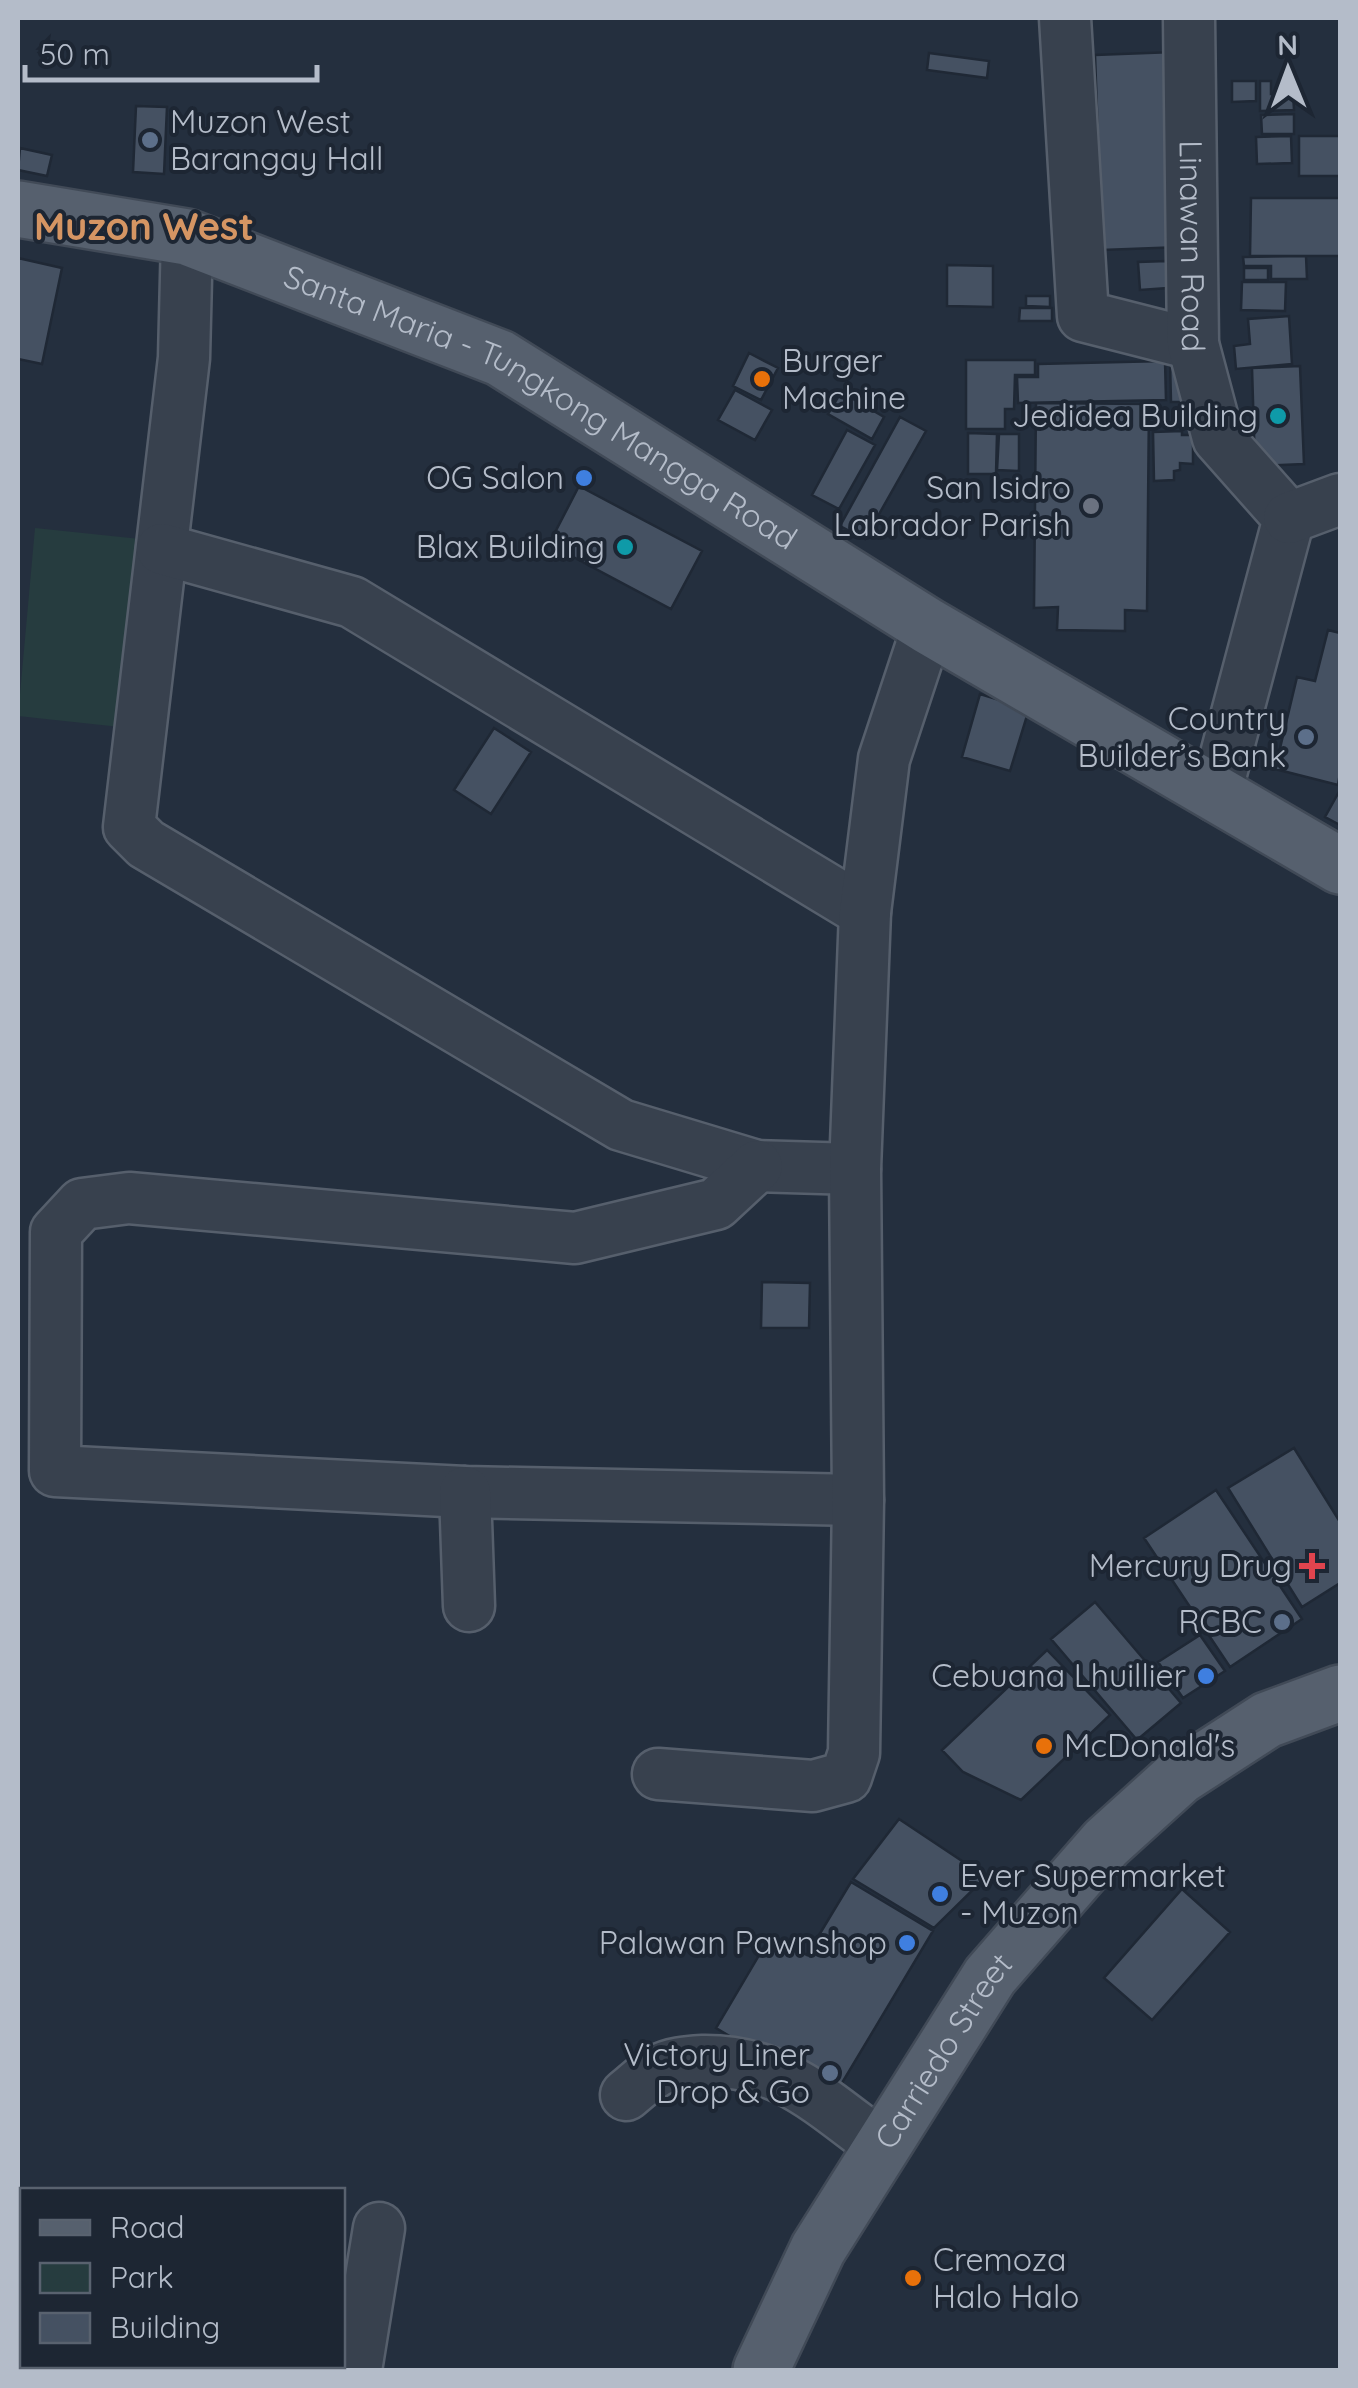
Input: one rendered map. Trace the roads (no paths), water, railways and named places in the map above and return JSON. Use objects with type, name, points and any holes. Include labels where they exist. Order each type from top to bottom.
[{"type":"main road","name":"Santa Maria - Tungkong Mangga Road","points":[[18,208],[187,237],[500,358],[928,626],[1340,866]]},
{"type":"main road","name":"Carriedo Street","points":[[761,2370],[818,2249],[990,1976],[1106,1843],[1179,1777],[1267,1720],[1340,1693]]},
{"type":"street","points":[[1065,18],[1083,316],[1193,344]]},
{"type":"street","name":"Linawan Road","points":[[1189,18],[1193,344],[1218,438],[1289,518]]},
{"type":"street","points":[[187,237],[184,358],[129,827],[146,844],[620,1125],[757,1166],[855,1170]]},
{"type":"street","points":[[1215,796],[1289,518],[1340,499]]},
{"type":"street","points":[[162,549],[352,602],[865,912]]},
{"type":"street","points":[[658,1774],[813,1786],[846,1778],[854,1754],[858,1500],[855,1170],[865,912],[884,759],[928,626]]},
{"type":"street","points":[[757,1166],[716,1204],[575,1238],[128,1198],[82,1204],[56,1232],[55,1471],[465,1492],[858,1500]]},
{"type":"street","points":[[465,1492],[469,1606]]},
{"type":"street","points":[[626,2095],[657,2071],[682,2062],[716,2061],[762,2067],[797,2085],[882,2147]]},
{"type":"street","points":[[356,2370],[379,2228]]},
{"type":"place","name":"Muzon West Barangay Hall","points":[[150,140]]},
{"type":"place","name":"Burger Machine","points":[[762,379]]},
{"type":"place","name":"Jedidea Building","points":[[1278,416]]},
{"type":"place","name":"OG Salon","points":[[584,478]]},
{"type":"place","name":"San Isidro Labrador Parish","points":[[1091,506]]},
{"type":"place","name":"Blax Building","points":[[625,547]]},
{"type":"place","name":"Country Builder’s Bank","points":[[1306,737]]},
{"type":"place","name":"Mercury Drug","points":[[1312,1566]]},
{"type":"place","name":"RCBC","points":[[1282,1622]]},
{"type":"place","name":"Cebuana Lhuillier","points":[[1206,1676]]},
{"type":"place","name":"McDonald's","points":[[1044,1746]]},
{"type":"place","name":"Ever Supermarket - Muzon","points":[[940,1894]]},
{"type":"place","name":"Palawan Pawnshop","points":[[907,1943]]},
{"type":"place","name":"Victory Liner Drop & Go","points":[[830,2073]]},
{"type":"place","name":"Cremoza Halo Halo","points":[[913,2278]]},
{"type":"district","name":"Muzon West","points":[[144,227]]}]
